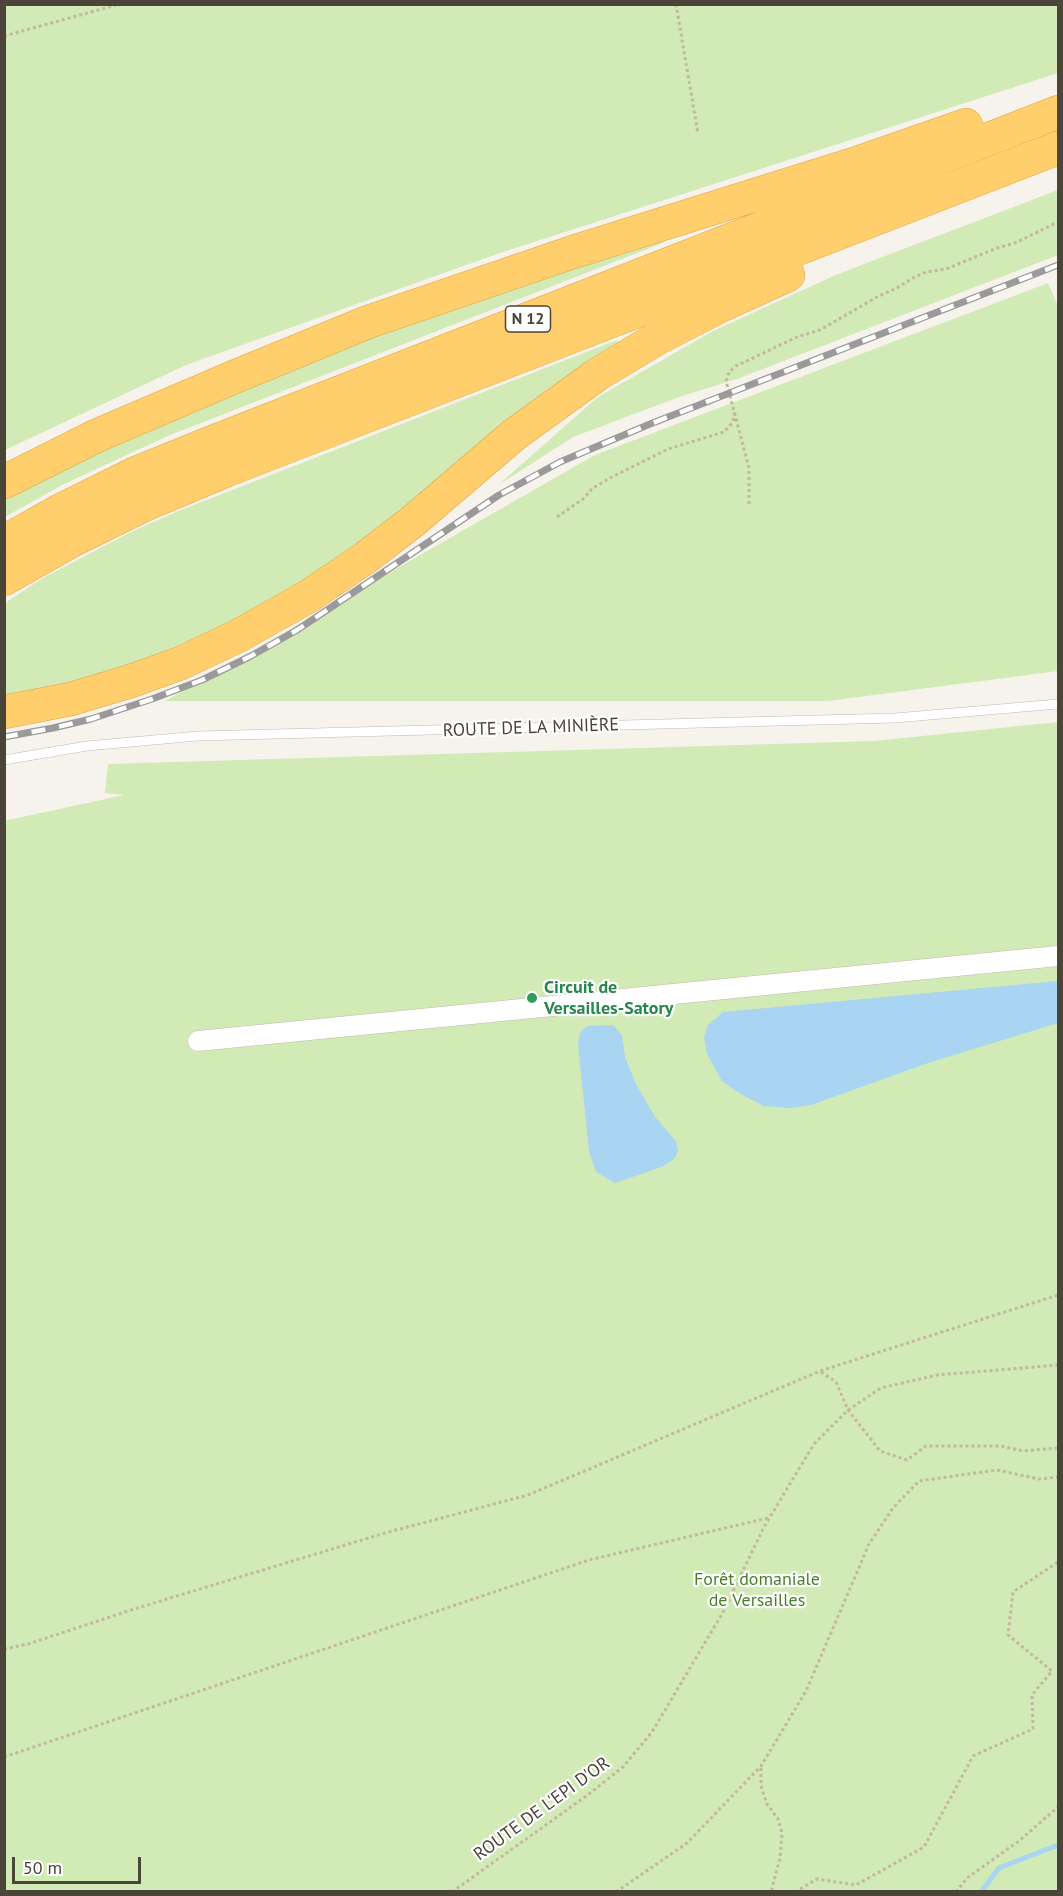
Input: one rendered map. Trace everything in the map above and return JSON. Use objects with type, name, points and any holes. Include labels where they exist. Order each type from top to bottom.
[{"type":"highway","points":[[4,482],[96,436],[368,322],[573,252],[854,164],[1006,112],[1059,111]]},
{"type":"highway","name":"N 12","points":[[4,542],[59,511],[136,473],[210,442],[1059,111]]},
{"type":"highway","name":"N 12","points":[[4,579],[73,540],[146,504],[227,470],[1059,148]]},
{"type":"highway","points":[[4,712],[71,699],[156,672],[219,645],[277,614],[365,558],[412,522],[515,434],[598,374],[656,339],[712,310],[803,268],[844,231]]},
{"type":"street","points":[[198,1041],[1059,956]]},
{"type":"lane","name":"ROUTE DE LA MINIÈRE","points":[[4,760],[87,746],[198,736],[895,718],[1059,704]]},
{"type":"path","points":[[4,36],[120,4]]},
{"type":"path","points":[[676,4],[698,134]]},
{"type":"path","points":[[749,504],[749,468],[726,381],[729,372],[736,366],[797,337],[820,330],[910,279],[926,272],[946,269],[997,248],[1016,243],[1059,222]]},
{"type":"path","points":[[557,517],[610,478],[668,449],[724,432],[734,422],[735,410]]},
{"type":"path","points":[[4,1649],[28,1644],[373,1536],[528,1495],[820,1371],[1059,1294]]},
{"type":"path","name":"ROUTE DE L'EPI D'OR","points":[[452,1892],[623,1767],[652,1732],[710,1634],[770,1518],[814,1444],[848,1410],[880,1388],[937,1375],[1059,1365]]},
{"type":"path","points":[[820,1371],[836,1382],[848,1410],[880,1452],[907,1460],[926,1446],[1000,1446],[1023,1451],[1059,1448]]},
{"type":"path","points":[[616,1892],[687,1843],[761,1766],[806,1691],[869,1544],[893,1508],[919,1481],[997,1470],[1039,1479],[1059,1477]]},
{"type":"path","points":[[4,1757],[589,1560],[770,1518]]},
{"type":"path","points":[[795,1892],[817,1879],[856,1885],[924,1847],[973,1756],[1033,1729],[1032,1695],[1052,1671],[1008,1635],[1013,1592],[1059,1562]]},
{"type":"path","points":[[761,1766],[761,1786],[768,1804],[778,1819],[782,1833],[780,1858],[771,1892]]},
{"type":"path","points":[[956,1892],[967,1878],[1059,1807]]},
{"type":"green space","points":[[4,5],[1058,5],[1058,73],[497,254],[186,365],[5,450]]},
{"type":"green space","points":[[1058,190],[1058,255],[737,379],[682,396],[573,437],[497,486],[598,397],[713,331],[838,274]]},
{"type":"green space","points":[[661,236],[663,243],[170,435],[62,485],[5,517],[5,495],[265,375]]},
{"type":"green space","points":[[1048,283],[1058,306],[1058,671],[828,701],[165,701],[595,455]]},
{"type":"green space","points":[[617,340],[619,344],[358,550],[201,643],[5,702],[5,603],[43,578],[131,532],[176,512]]},
{"type":"green space","name":"Forêt domaniale de Versailles","points":[[1058,722],[1058,1891],[5,1891],[4,821],[124,795],[105,793],[108,764],[874,741]]},
{"type":"water","points":[[1058,981],[1058,1023],[928,1063],[811,1105],[791,1108],[764,1106],[722,1081],[707,1054],[704,1037],[708,1025],[723,1012]]},
{"type":"water","points":[[613,1025],[622,1035],[625,1057],[636,1084],[655,1117],[676,1141],[678,1150],[675,1158],[664,1166],[615,1183],[596,1172],[589,1151],[578,1044],[580,1033],[587,1026]]},
{"type":"waterway","points":[[981,1892],[999,1868],[1058,1845]]},
{"type":"railway","points":[[4,737],[91,719],[202,680],[297,630],[499,495],[560,462],[650,424],[1058,265]]},
{"type":"place","name":"Circuit de Versailles-Satory","points":[[532,998]]}]
